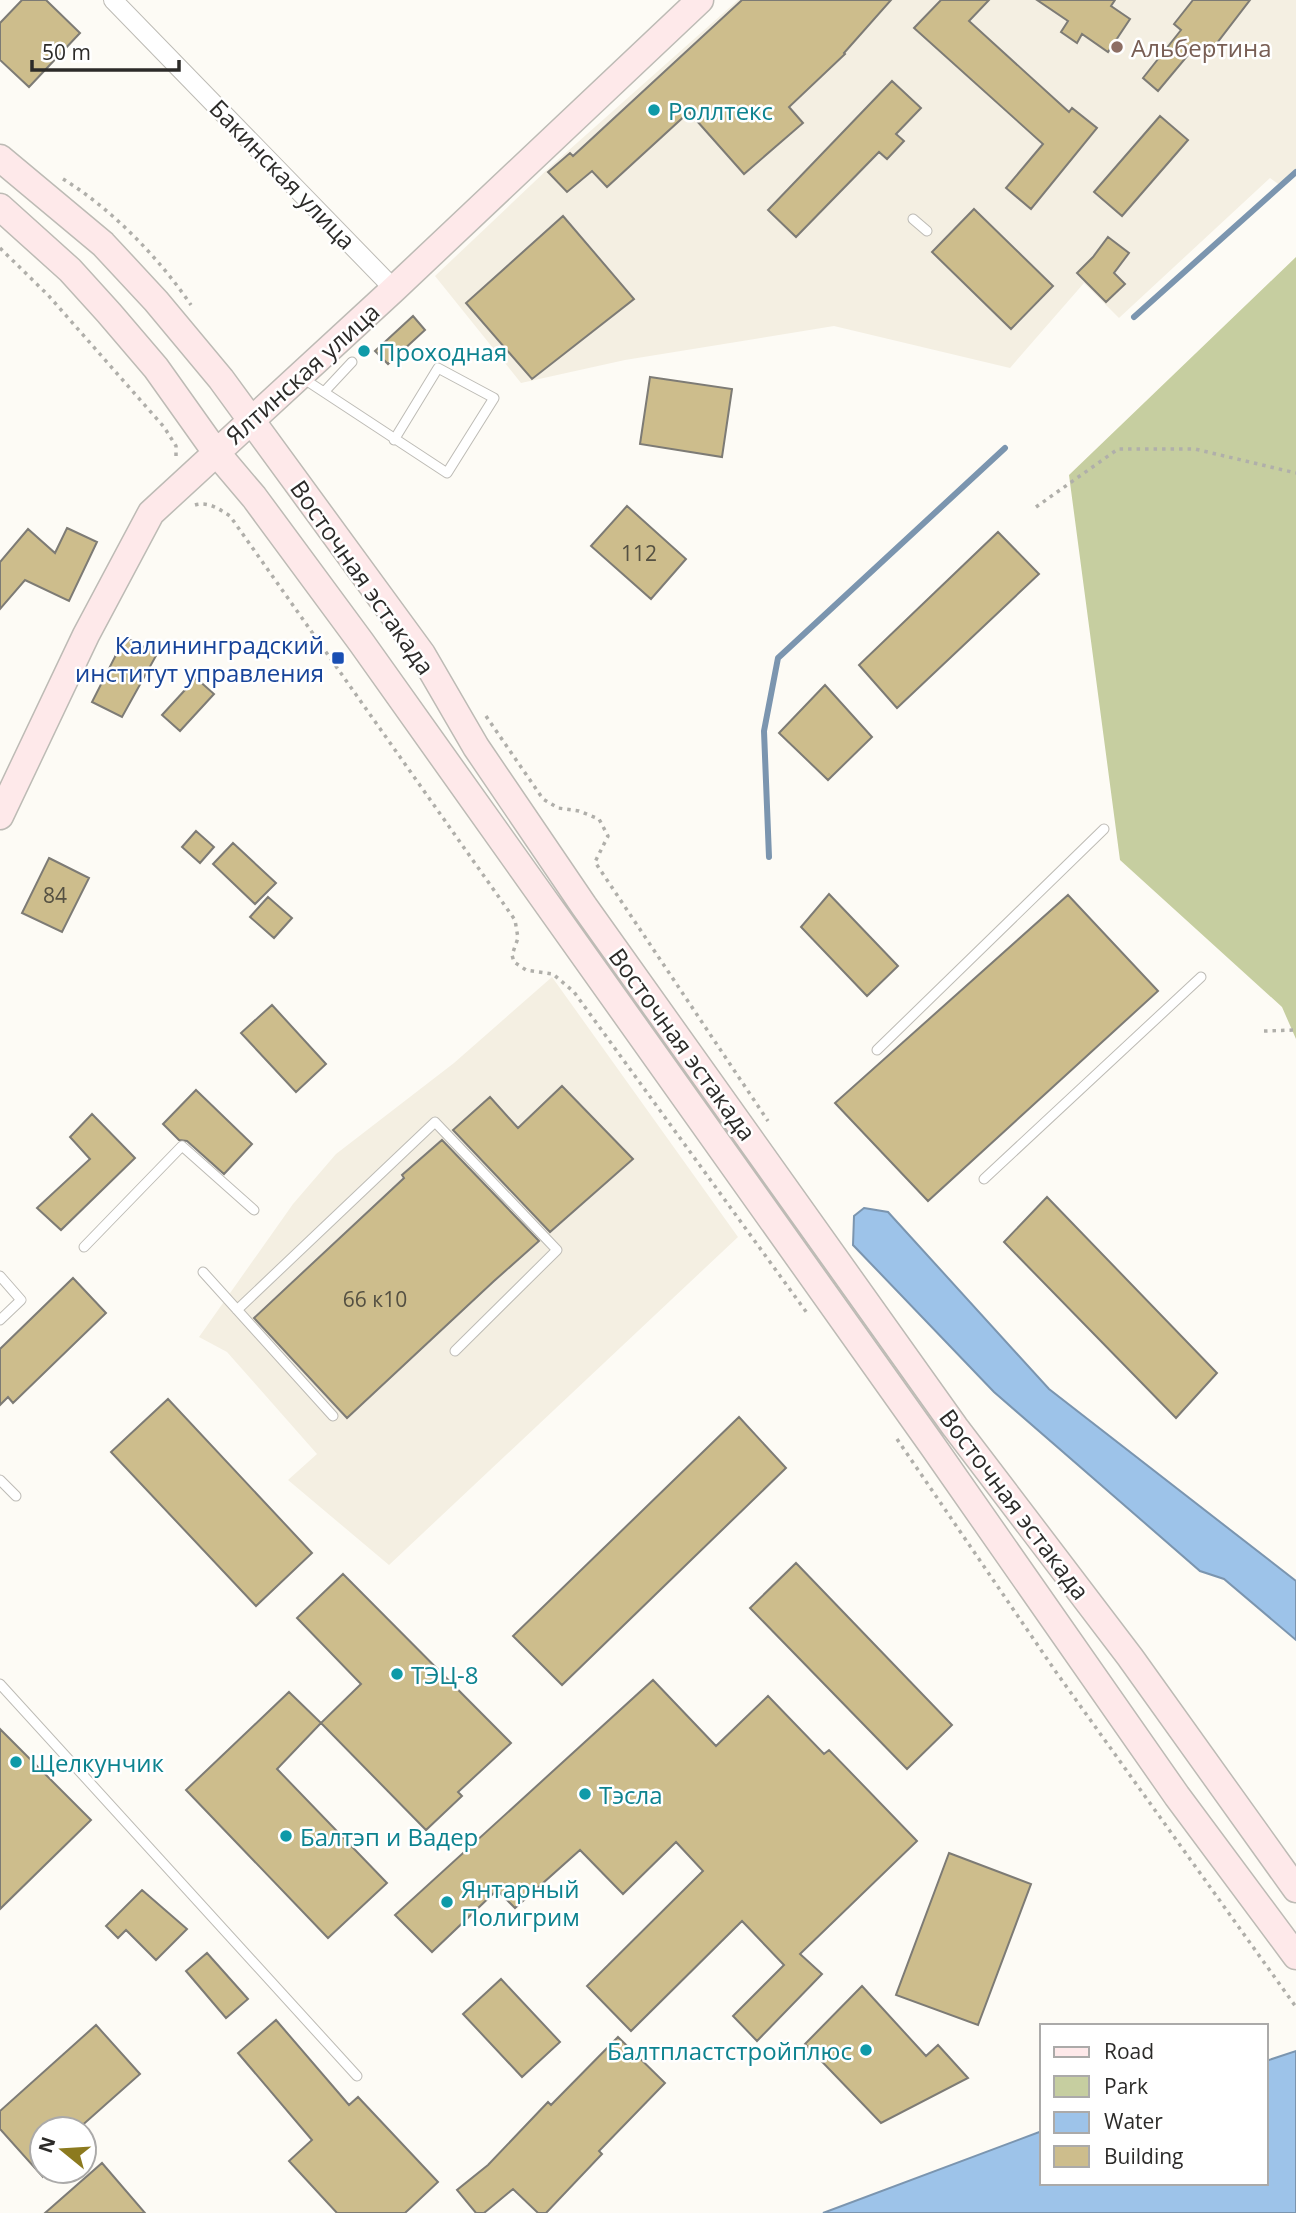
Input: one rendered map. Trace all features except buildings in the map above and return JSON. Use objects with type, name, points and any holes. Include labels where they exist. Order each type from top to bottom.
[{"type":"main road","name":"Ялтинская улица","points":[[0,816],[86,635],[151,513],[215,451],[252,421],[394,289],[700,0]]},
{"type":"main road","name":"Восточная эстакада","points":[[0,158],[103,244],[221,379],[422,654],[476,747],[592,917],[955,1427],[1130,1657],[1296,1889]]},
{"type":"main road","name":"Восточная эстакада","points":[[0,207],[70,271],[109,313],[156,368],[215,451],[254,497],[369,654],[932,1445],[1096,1682],[1296,1956]]},
{"type":"street","name":"Бакинская улица","points":[[113,0],[394,289]]},
{"type":"lane","points":[[914,219],[927,231]]},
{"type":"lane","points":[[324,392],[352,362]]},
{"type":"lane","points":[[299,376],[394,440],[447,473],[494,398],[439,368],[394,440]]},
{"type":"lane","points":[[877,1050],[1104,830]]},
{"type":"lane","points":[[984,1179],[1201,977]]},
{"type":"lane","points":[[237,1310],[435,1122],[557,1250],[455,1351]]},
{"type":"lane","points":[[84,1247],[183,1146],[254,1210]]},
{"type":"lane","points":[[203,1272],[333,1416]]},
{"type":"lane","points":[[0,1276],[21,1300],[0,1320]]},
{"type":"lane","points":[[0,1480],[16,1496]]},
{"type":"lane","points":[[0,1684],[357,2076]]},
{"type":"path","points":[[0,248],[48,295],[163,427],[176,446],[176,460],[164,487],[170,494],[184,510],[199,503],[214,506],[230,516],[515,920],[517,938],[512,955],[514,962],[526,970],[553,974],[574,992],[809,1315]]},
{"type":"path","points":[[1036,508],[1118,449],[1195,449],[1296,473]]},
{"type":"path","points":[[483,711],[543,799],[558,808],[579,811],[599,819],[608,836],[595,862],[771,1126]]},
{"type":"path","points":[[1264,1031],[1296,1030]]},
{"type":"path","points":[[896,1437],[1056,1672],[1296,2007]]},
{"type":"shaded area","points":[[738,0],[1296,0],[1296,172],[1281,186],[1270,178],[1119,318],[1084,283],[1010,368],[834,326],[625,360],[521,383],[435,276],[551,166]]},
{"type":"shaded area","points":[[552,977],[738,1237],[389,1565],[288,1480],[317,1454],[227,1352],[199,1337],[293,1204],[336,1154],[454,1063]]},
{"type":"green space","points":[[1296,257],[1296,1039],[1282,1007],[1120,860],[1069,475]]},
{"type":"water","points":[[864,1208],[888,1212],[1049,1389],[1296,1581],[1296,1640],[1224,1579],[1200,1571],[994,1392],[853,1245],[854,1216]]},
{"type":"water","points":[[1296,2051],[1296,2213],[823,2213],[1040,2132],[1040,2185],[1268,2185],[1268,2060]]},
{"type":"waterway","points":[[1134,317],[1296,172]]},
{"type":"waterway","points":[[769,857],[764,731],[778,658],[1005,448]]},
{"type":"place","name":"Альбертина","points":[[1117,47]]},
{"type":"place","name":"Роллтекс","points":[[654,110]]},
{"type":"place","name":"Проходная","points":[[364,351]]},
{"type":"place","name":"Калининградский институт управления","points":[[338,658]]},
{"type":"place","name":"ТЭЦ-8","points":[[397,1674]]},
{"type":"place","name":"Щелкунчик","points":[[16,1762]]},
{"type":"place","name":"Тэсла","points":[[585,1794]]},
{"type":"place","name":"Балтэп и Вадер","points":[[286,1836]]},
{"type":"place","name":"Янтарный Полигрим","points":[[447,1902]]},
{"type":"place","name":"Балтпластстройплюс","points":[[866,2050]]}]
